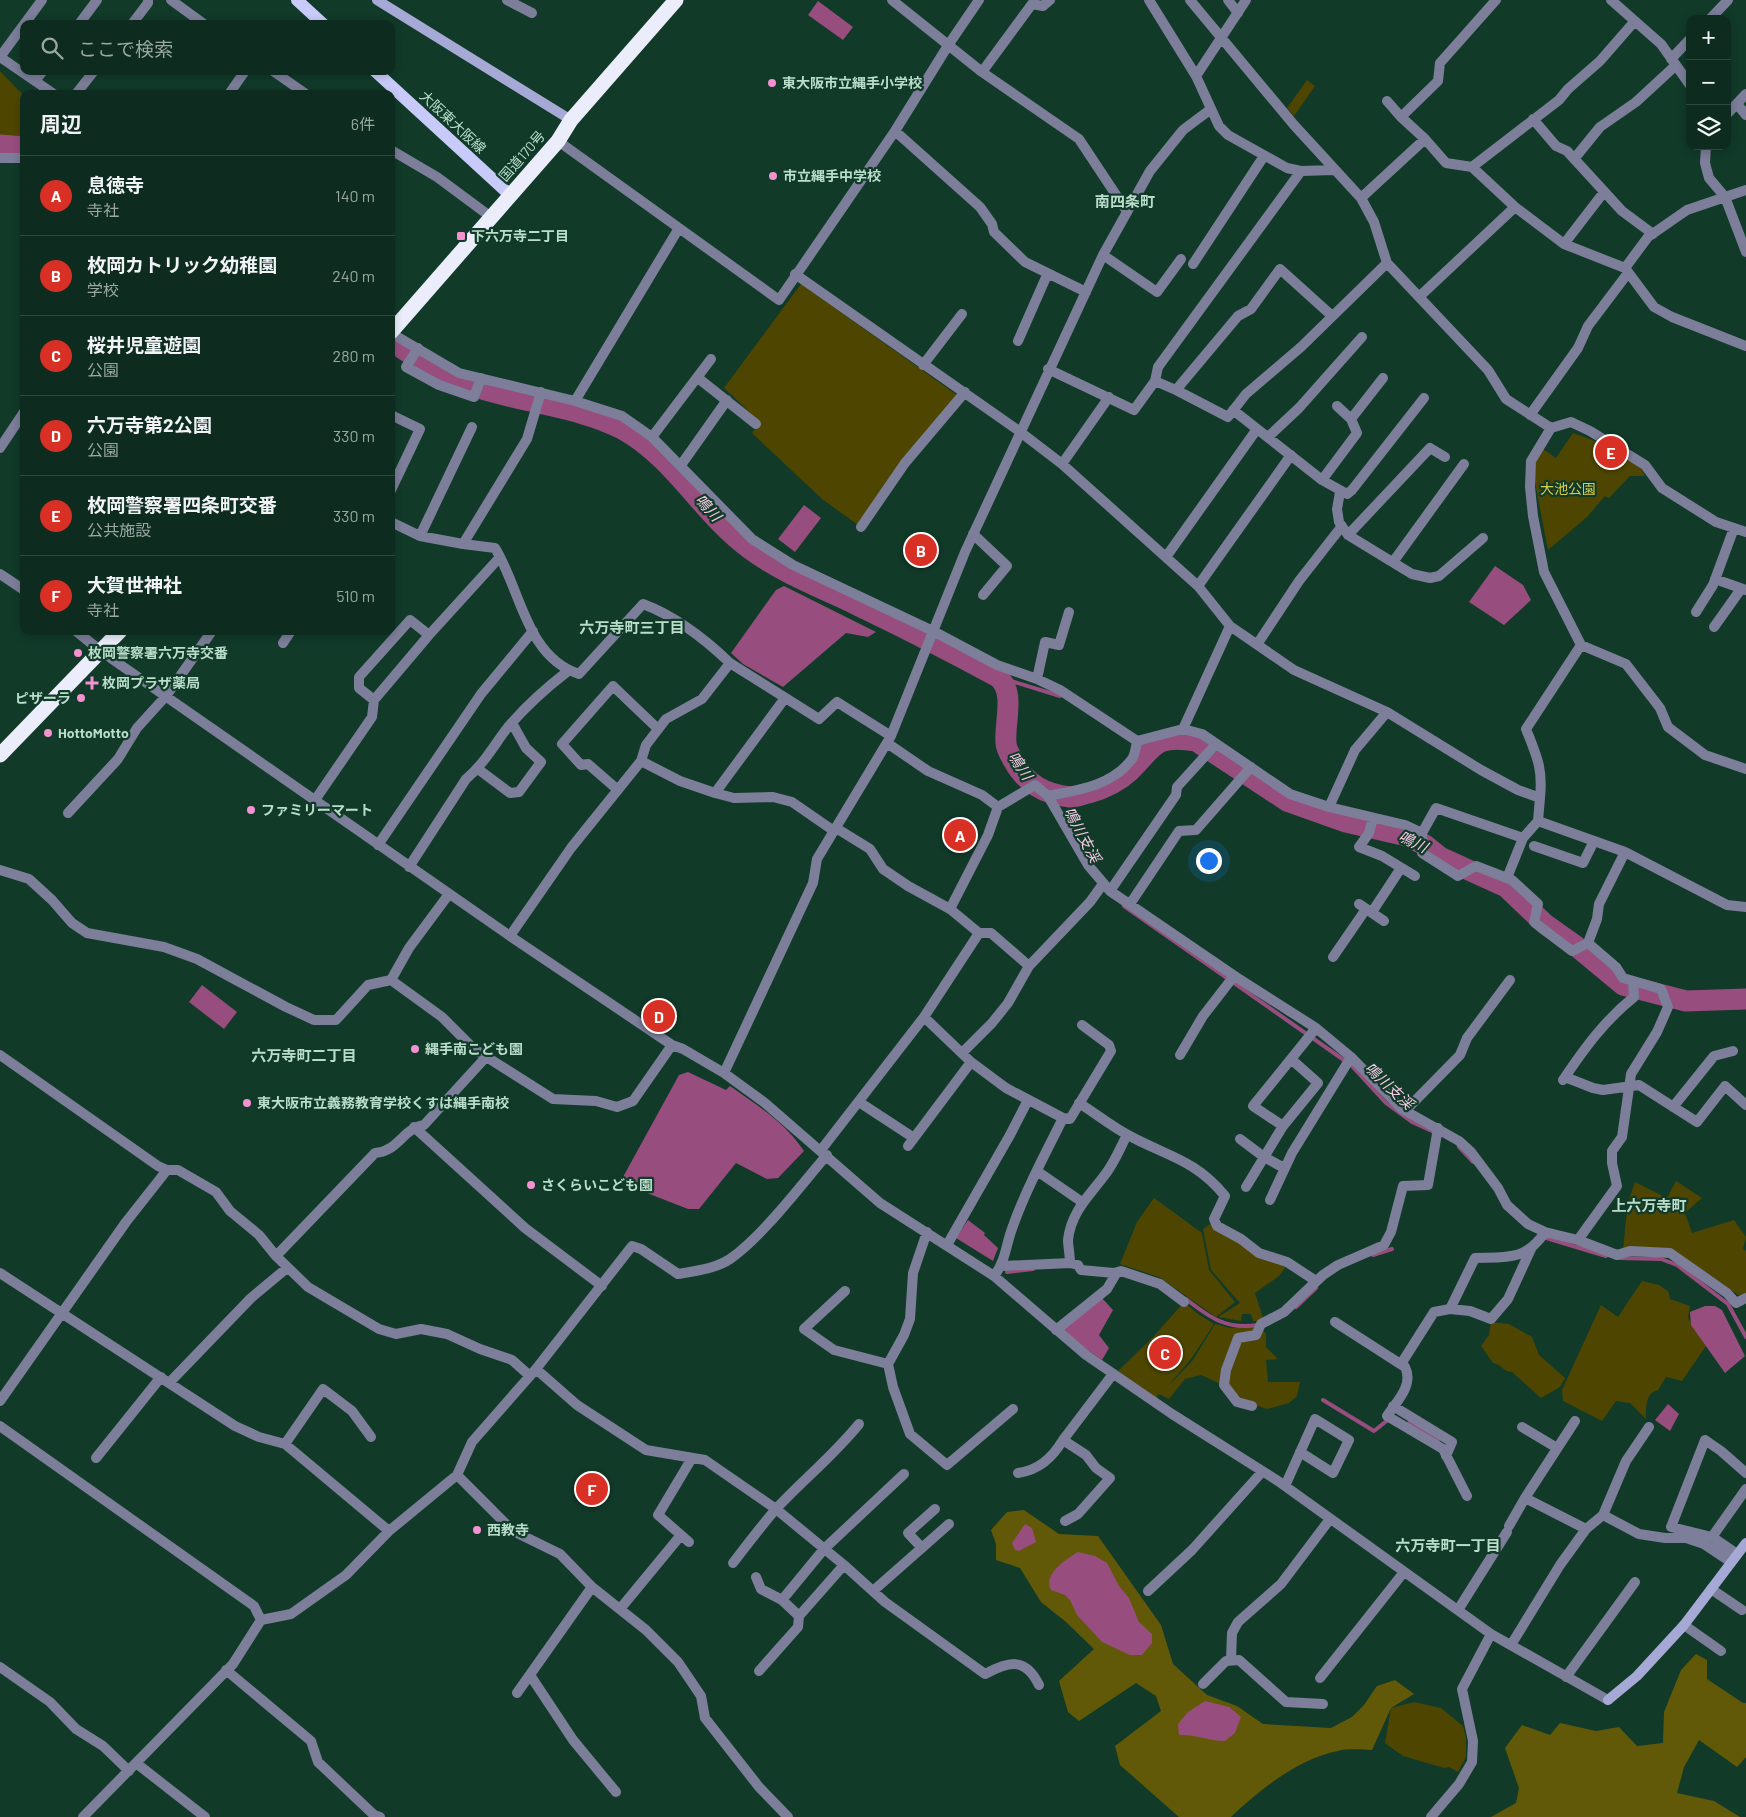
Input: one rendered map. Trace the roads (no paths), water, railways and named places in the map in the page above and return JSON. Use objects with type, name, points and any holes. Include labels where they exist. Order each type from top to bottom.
[{"type":"highway","name":"国道170号","points":[[395,328],[558,141],[571,120],[676,0]]},
{"type":"highway","points":[[0,755],[117,635]]},
{"type":"main road","points":[[297,0],[319,20]]},
{"type":"main road","name":"大阪東大阪線","points":[[379,75],[510,195]]},
{"type":"street","points":[[27,20],[42,0]]},
{"type":"street","points":[[82,20],[97,0]]},
{"type":"street","points":[[135,20],[148,3],[148,0]]},
{"type":"street","points":[[171,0],[198,20]]},
{"type":"street","points":[[378,0],[571,120]]},
{"type":"street","points":[[507,0],[532,13]]},
{"type":"street","points":[[892,0],[905,4],[982,72],[1079,139],[1126,210]]},
{"type":"street","points":[[558,141],[779,300],[795,274],[895,131],[949,44],[979,0]]},
{"type":"street","points":[[982,72],[1032,4],[1043,6],[1050,0]]},
{"type":"street","points":[[1149,0],[1196,76],[1219,126],[1228,134],[1287,168],[1301,171],[1334,170]]},
{"type":"street","points":[[1190,0],[1334,170],[1361,198],[1374,222],[1387,263],[1488,370],[1506,399],[1551,428]]},
{"type":"street","points":[[1228,0],[1238,13]]},
{"type":"street","points":[[1196,76],[1222,40],[1246,0]]},
{"type":"street","points":[[1401,117],[1438,82],[1440,63],[1496,0]]},
{"type":"street","points":[[1714,15],[1728,0]]},
{"type":"street","points":[[1619,2],[1634,22],[1661,44],[1686,80]]},
{"type":"street","points":[[1472,167],[1559,100],[1568,88],[1600,61],[1634,22]]},
{"type":"street","points":[[20,30],[0,57],[20,71]]},
{"type":"street","points":[[1574,159],[1600,127],[1636,102],[1673,62],[1686,44]]},
{"type":"street","points":[[26,75],[48,90]]},
{"type":"street","points":[[35,81],[40,75]]},
{"type":"street","points":[[79,90],[91,75]]},
{"type":"street","points":[[233,90],[242,75]]},
{"type":"street","points":[[279,75],[300,90]]},
{"type":"street","points":[[1731,110],[1746,94]]},
{"type":"street","points":[[1387,101],[1446,163],[1472,167],[1515,207],[1564,244],[1627,271],[1654,307],[1672,317],[1746,346]]},
{"type":"street","points":[[1737,104],[1746,115]]},
{"type":"street","points":[[724,1073],[813,883],[818,859],[889,740],[973,534],[1048,369],[1103,255],[1126,210],[1150,171],[1174,140],[1211,109]]},
{"type":"street","points":[[1534,119],[1556,146],[1567,151],[1622,211],[1653,234]]},
{"type":"street","points":[[895,131],[980,207],[992,224],[994,232],[1025,262],[1047,275],[1086,292]]},
{"type":"street","points":[[1361,198],[1425,139]]},
{"type":"street","points":[[1706,150],[1705,163],[1709,178],[1725,197],[1746,252]]},
{"type":"street","points":[[395,152],[438,177],[491,217]]},
{"type":"street","points":[[1193,264],[1264,156]]},
{"type":"street","points":[[0,158],[20,158]]},
{"type":"street","points":[[1048,369],[1134,410],[1155,381],[1158,367],[1301,171]]},
{"type":"street","points":[[1530,415],[1578,348],[1588,326],[1653,234],[1687,210],[1746,190]]},
{"type":"street","points":[[1564,244],[1604,192]]},
{"type":"street","points":[[1420,296],[1515,207]]},
{"type":"street","points":[[575,401],[679,228]]},
{"type":"street","points":[[1103,255],[1157,292],[1181,259]]},
{"type":"street","points":[[1155,381],[1228,417],[1246,394],[1302,347],[1331,315],[1387,263]]},
{"type":"street","points":[[1176,390],[1238,316],[1251,309],[1280,269],[1331,315]]},
{"type":"street","points":[[795,274],[1020,431],[1062,464],[1198,586],[1230,626],[1258,643],[1294,670],[1387,712],[1482,770],[1518,790],[1540,798]]},
{"type":"street","points":[[1018,340],[1047,275]]},
{"type":"street","points":[[923,364],[962,314]]},
{"type":"street","points":[[395,335],[458,373],[541,392],[622,416],[652,436],[725,514],[752,539],[792,565],[933,632],[997,665],[1037,679],[1060,690],[1137,741],[1183,728],[1202,734],[1290,794],[1329,807],[1404,825],[1422,833]]},
{"type":"street","points":[[1268,437],[1299,408],[1362,337]]},
{"type":"street","points":[[418,348],[406,368],[439,385],[474,397],[481,378]]},
{"type":"street","points":[[652,436],[711,359]]},
{"type":"street","points":[[698,378],[756,424]]},
{"type":"street","points":[[1352,419],[1383,378]]},
{"type":"street","points":[[463,544],[527,439],[541,392]]},
{"type":"street","points":[[861,527],[905,463],[965,392]]},
{"type":"street","points":[[1062,464],[1109,397]]},
{"type":"street","points":[[1233,410],[1322,480],[1340,492],[1347,494],[1424,398]]},
{"type":"street","points":[[680,465],[727,400]]},
{"type":"street","points":[[1322,480],[1357,433],[1352,419],[1337,406]]},
{"type":"street","points":[[395,416],[420,429],[395,482]]},
{"type":"street","points":[[0,448],[20,418]]},
{"type":"street","points":[[1696,612],[1742,528],[1716,522],[1662,488],[1645,465],[1590,431],[1571,422],[1551,428],[1531,461],[1530,487],[1533,516],[1544,572],[1581,644],[1626,664],[1660,708],[1668,727],[1705,755],[1746,769]]},
{"type":"street","points":[[420,536],[472,427]]},
{"type":"street","points":[[1166,557],[1257,429]]},
{"type":"street","points":[[1258,643],[1299,581],[1345,530],[1430,448],[1445,457]]},
{"type":"street","points":[[1198,586],[1291,455]]},
{"type":"street","points":[[1393,562],[1464,464]]},
{"type":"street","points":[[1340,492],[1336,509],[1345,530],[1412,574],[1430,578],[1439,576],[1483,538]]},
{"type":"street","points":[[395,524],[420,536],[495,548],[533,631],[546,654],[568,671],[579,674],[643,604],[664,612],[718,651],[730,663],[819,719],[837,702],[928,771],[982,795],[998,807]]},
{"type":"street","points":[[973,534],[1007,566],[983,595]]},
{"type":"street","points":[[315,800],[372,717],[374,700],[429,635],[500,557]]},
{"type":"street","points":[[0,574],[20,587]]},
{"type":"street","points":[[1714,627],[1744,590],[1715,579]]},
{"type":"street","points":[[1037,679],[1046,642],[1060,645],[1070,612]]},
{"type":"street","points":[[374,700],[359,688],[359,677],[410,620],[429,635]]},
{"type":"street","points":[[1183,728],[1230,626]]},
{"type":"street","points":[[378,845],[481,694],[533,631]]},
{"type":"street","points":[[81,635],[102,652],[510,936],[672,1045],[724,1073],[765,1103],[880,1203],[994,1276],[1063,1338],[1113,1374],[1285,1486],[1491,1634],[1608,1700],[1637,1676],[1684,1625],[1746,1543]]},
{"type":"street","points":[[68,813],[108,770],[137,728],[166,696],[209,635]]},
{"type":"street","points":[[284,643],[289,635]]},
{"type":"street","points":[[1507,878],[1523,838],[1538,821],[1542,775],[1538,758],[1526,729],[1581,644]]},
{"type":"street","points":[[510,936],[571,848],[641,762],[646,745],[666,719],[702,699],[730,663]]},
{"type":"street","points":[[409,866],[466,779],[478,769],[512,723],[532,700],[568,671]]},
{"type":"street","points":[[618,790],[588,764],[581,765],[562,744],[613,686],[658,729]]},
{"type":"street","points":[[715,793],[785,698]]},
{"type":"street","points":[[1329,807],[1356,750],[1387,712]]},
{"type":"street","points":[[478,769],[510,793],[519,792],[541,762],[526,748],[512,723]]},
{"type":"street","points":[[1051,796],[1088,788],[1113,777],[1133,758],[1137,741]]},
{"type":"street","points":[[962,1053],[992,1023],[1008,1003],[1029,966],[1105,886],[1176,795],[1177,787],[1216,744]]},
{"type":"street","points":[[641,762],[680,781],[715,793],[734,798],[773,797],[792,802],[835,830],[870,849],[883,868],[908,886],[950,910],[978,933],[991,933],[1029,966]]},
{"type":"street","points":[[1130,904],[1179,831],[1196,830],[1251,768]]},
{"type":"street","points":[[950,910],[988,835],[998,807],[1034,785],[1051,796],[1078,846],[1105,886],[1234,976],[1316,1029],[1351,1058],[1405,1111],[1438,1129],[1471,1152],[1499,1189],[1507,1205],[1538,1229],[1578,1240],[1617,1256],[1630,1251],[1670,1253],[1727,1293],[1736,1303],[1746,1298]]},
{"type":"street","points":[[1523,838],[1436,808],[1422,833],[1422,853],[1458,876],[1476,866],[1512,880],[1538,904],[1534,922],[1572,950],[1587,943],[1598,919],[1599,904],[1624,852]]},
{"type":"street","points":[[1372,818],[1369,833],[1359,848],[1382,856],[1415,876]]},
{"type":"street","points":[[1538,821],[1624,852],[1727,904],[1746,907]]},
{"type":"street","points":[[1534,846],[1583,864],[1594,841]]},
{"type":"street","points":[[1333,957],[1366,908],[1401,868]]},
{"type":"street","points":[[0,870],[29,879],[52,900],[72,923],[87,933],[164,947],[197,959],[314,1020],[336,1020],[368,985],[391,980],[442,1017],[472,1047],[553,1100],[596,1101],[616,1106],[632,1101],[672,1045]]},
{"type":"street","points":[[391,980],[409,948],[449,894]]},
{"type":"street","points":[[1366,908],[1384,921]]},
{"type":"street","points":[[83,1817],[233,1664],[261,1620],[291,1614],[346,1574],[389,1531],[457,1475],[472,1442],[533,1372],[632,1246],[641,1249],[678,1274],[715,1266],[729,1259],[752,1239],[824,1153],[859,1102],[924,1017],[978,933]]},
{"type":"street","points":[[1578,1240],[1617,1186],[1612,1163],[1612,1151],[1622,1136],[1631,1074],[1657,1032],[1668,1007],[1661,989],[1623,978],[1616,967],[1587,943]]},
{"type":"street","points":[[1180,1055],[1203,1016],[1234,976]]},
{"type":"street","points":[[1405,1111],[1460,1055],[1467,1038],[1510,980]]},
{"type":"street","points":[[1633,982],[1634,998],[1609,1019],[1581,1053],[1564,1078],[1593,1088],[1639,1085],[1697,1122],[1725,1086],[1746,1105]]},
{"type":"street","points":[[924,1017],[971,1062],[1006,1088],[1063,1118],[1070,1119],[1111,1051],[1109,1045],[1082,1025]]},
{"type":"street","points":[[1283,1126],[1253,1106],[1316,1029]]},
{"type":"street","points":[[1673,1107],[1714,1056],[1733,1051]]},
{"type":"street","points":[[0,1055],[158,1166],[167,1170],[178,1170],[216,1192],[230,1211],[259,1235],[287,1268],[308,1287],[378,1329],[396,1334],[421,1329],[447,1334],[480,1349],[512,1360],[533,1372],[578,1406],[646,1450],[705,1460],[776,1509],[873,1591],[984,1674],[1005,1664],[1020,1664],[1034,1674],[1039,1685]]},
{"type":"street","points":[[276,1256],[375,1153],[387,1152],[414,1127],[424,1125],[486,1057]]},
{"type":"street","points":[[1270,1200],[1284,1168],[1351,1058]]},
{"type":"street","points":[[1246,1187],[1283,1126],[1318,1083],[1291,1059]]},
{"type":"street","points":[[859,1102],[911,1142],[971,1062]]},
{"type":"street","points":[[947,1245],[1010,1136],[1028,1100]]},
{"type":"street","points":[[1079,1103],[1127,1135],[1176,1156],[1202,1171],[1225,1196],[1214,1219],[1217,1226],[1241,1239],[1259,1254],[1288,1262],[1316,1281]]},
{"type":"street","points":[[994,1276],[1002,1266],[1012,1227],[1063,1118]]},
{"type":"street","points":[[414,1127],[525,1228],[602,1286]]},
{"type":"street","points":[[1252,1406],[1237,1402],[1224,1385],[1226,1370],[1238,1338],[1256,1335],[1259,1328],[1284,1312],[1316,1281],[1338,1265],[1384,1245],[1391,1232],[1403,1186],[1428,1185],[1438,1129]]},
{"type":"street","points":[[1070,1262],[1071,1248],[1068,1242],[1074,1216],[1082,1202],[1105,1175],[1127,1135]]},
{"type":"street","points":[[1240,1139],[1264,1157],[1284,1168]]},
{"type":"street","points":[[0,1401],[126,1222],[167,1170]]},
{"type":"street","points":[[1037,1171],[1082,1202]]},
{"type":"street","points":[[1401,1364],[1434,1312],[1450,1310],[1470,1311],[1491,1319],[1508,1299],[1535,1246],[1538,1229]]},
{"type":"street","points":[[927,1232],[913,1273],[910,1319],[904,1335],[888,1364],[892,1387],[910,1434],[947,1464],[1013,1409]]},
{"type":"street","points":[[1450,1310],[1475,1258],[1515,1257],[1535,1246]]},
{"type":"street","points":[[1002,1266],[1070,1262],[1078,1265],[1081,1270],[1121,1271],[1160,1284],[1184,1302]]},
{"type":"street","points":[[96,1458],[165,1380],[251,1298],[287,1268]]},
{"type":"street","points":[[1056,1330],[1107,1290],[1117,1272]]},
{"type":"street","points":[[0,1273],[241,1430],[285,1444],[389,1531]]},
{"type":"street","points":[[845,1291],[804,1329],[834,1350],[888,1364]]},
{"type":"street","points":[[1335,1322],[1401,1364],[1409,1375],[1408,1383],[1387,1416],[1443,1449],[1467,1496]]},
{"type":"street","points":[[1018,1474],[1031,1472],[1056,1452],[1113,1374]]},
{"type":"street","points":[[285,1444],[323,1389],[352,1411],[371,1437]]},
{"type":"street","points":[[1285,1486],[1300,1452],[1315,1419],[1349,1440],[1333,1473],[1300,1452]]},
{"type":"street","points":[[1458,1610],[1525,1498],[1575,1421]]},
{"type":"street","points":[[733,1563],[776,1509],[824,1460],[842,1446],[859,1424]]},
{"type":"street","points":[[0,1426],[254,1606],[261,1620]]},
{"type":"street","points":[[1522,1427],[1556,1448]]},
{"type":"street","points":[[1511,1645],[1560,1565],[1586,1529],[1603,1515],[1626,1461],[1649,1427]]},
{"type":"street","points":[[1063,1440],[1086,1455],[1096,1468],[1110,1478],[1078,1514],[1065,1521]]},
{"type":"street","points":[[1734,1558],[1712,1537],[1672,1527],[1705,1440],[1746,1473]]},
{"type":"street","points":[[620,1609],[685,1539],[658,1515],[692,1458]]},
{"type":"street","points":[[1148,1591],[1192,1550],[1262,1472]]},
{"type":"street","points":[[782,1600],[824,1549],[904,1474]]},
{"type":"street","points":[[457,1475],[513,1531],[560,1554],[592,1587],[646,1630],[678,1662],[701,1696],[705,1718],[759,1787],[788,1817]]},
{"type":"street","points":[[1712,1537],[1746,1489]]},
{"type":"street","points":[[1525,1498],[1586,1529]]},
{"type":"street","points":[[922,1548],[908,1533],[935,1509]]},
{"type":"street","points":[[1603,1515],[1639,1534],[1664,1538],[1686,1538],[1734,1558]]},
{"type":"street","points":[[1231,1659],[1232,1633],[1238,1622],[1281,1584],[1330,1519]]},
{"type":"street","points":[[873,1591],[949,1524]]},
{"type":"street","points":[[759,1671],[798,1627],[799,1616],[844,1565]]},
{"type":"street","points":[[1320,1678],[1404,1572]]},
{"type":"street","points":[[756,1577],[761,1589],[782,1600],[799,1616]]},
{"type":"street","points":[[1566,1677],[1635,1582]]},
{"type":"street","points":[[517,1693],[592,1587]]},
{"type":"street","points":[[1711,1589],[1742,1610]]},
{"type":"street","points":[[1684,1625],[1721,1651]]},
{"type":"street","points":[[1431,1817],[1459,1784],[1472,1762],[1473,1741],[1462,1689],[1491,1634]]},
{"type":"street","points":[[1203,1684],[1226,1661],[1231,1659],[1239,1660],[1286,1702],[1323,1704]]},
{"type":"street","points":[[0,1667],[50,1702],[76,1729],[206,1817]]},
{"type":"street","points":[[226,1670],[311,1741],[318,1762],[374,1815],[380,1817]]},
{"type":"street","points":[[530,1675],[573,1740],[616,1792]]},
{"type":"waterway","points":[[0,145],[20,147]]},
{"type":"waterway","name":"鳴川","points":[[395,344],[431,366],[462,382],[491,392],[587,415],[622,429],[658,455],[717,520],[762,558],[789,573],[893,622],[998,677],[1007,691],[1007,749],[1024,775],[1044,790],[1070,797],[1094,791],[1110,785],[1125,776],[1156,744],[1171,739],[1196,741],[1287,801],[1346,822],[1407,836],[1425,845],[1440,857],[1506,887],[1545,924],[1576,946],[1623,985],[1686,1001],[1746,999]]},
{"type":"waterway","points":[[998,677],[1060,696]]},
{"type":"waterway","points":[[1138,746],[1146,751]]},
{"type":"waterway","name":"鳴川支渓","points":[[1124,906],[1351,1065],[1386,1103],[1412,1122],[1434,1132]]},
{"type":"waterway","name":"鳴川支渓","points":[[1459,1147],[1473,1162]]},
{"type":"waterway","name":"鳴川支渓","points":[[1543,1237],[1606,1256]]},
{"type":"waterway","points":[[1373,1255],[1392,1249]]},
{"type":"waterway","name":"鳴川支渓","points":[[1620,1258],[1661,1259],[1677,1265],[1728,1304],[1746,1337]]},
{"type":"waterway","points":[[1007,1272],[1033,1269]]},
{"type":"waterway","points":[[1296,1307],[1316,1288]]},
{"type":"waterway","points":[[1186,1299],[1219,1321],[1237,1326],[1258,1325]]},
{"type":"waterway","points":[[1323,1400],[1374,1431],[1389,1419]]},
{"type":"waterway","points":[[1409,1423],[1438,1440]]},
{"type":"place","name":"東大阪市立縄手小学校","points":[[772,83]]},
{"type":"place","name":"市立縄手中学校","points":[[773,176]]},
{"type":"place","name":"下六万寺二丁目","points":[[461,236]]},
{"type":"place","name":"枚岡警察署四条町交番","points":[[1611,452]]},
{"type":"place","name":"枚岡カトリック幼稚園","points":[[921,550]]},
{"type":"place","name":"枚岡警察署六万寺交番","points":[[78,653]]},
{"type":"place","name":"枚岡プラザ薬局","points":[[92,683]]},
{"type":"place","name":"ピザーラ","points":[[81,698]]},
{"type":"place","name":"HottoMotto","points":[[48,733]]},
{"type":"place","name":"ファミリーマート","points":[[251,810]]},
{"type":"place","name":"息徳寺","points":[[960,835]]},
{"type":"place","name":"六万寺第2公園","points":[[659,1016]]},
{"type":"place","name":"縄手南こども園","points":[[415,1049]]},
{"type":"place","name":"東大阪市立義務教育学校くすは縄手南校","points":[[247,1103]]},
{"type":"place","name":"さくらいこども園","points":[[531,1185]]},
{"type":"place","name":"桜井児童遊園","points":[[1165,1353]]},
{"type":"place","name":"大賀世神社","points":[[592,1489]]},
{"type":"place","name":"西教寺","points":[[477,1530]]},
{"type":"district","name":"南四条町","points":[[1125,202]]},
{"type":"district","name":"六万寺町三丁目","points":[[632,628]]},
{"type":"district","name":"六万寺町二丁目","points":[[304,1056]]},
{"type":"district","name":"上六万寺町","points":[[1649,1206]]},
{"type":"district","name":"六万寺町一丁目","points":[[1448,1546]]},
{"type":"park label","name":"大池公園","points":[[1568,489]]}]
